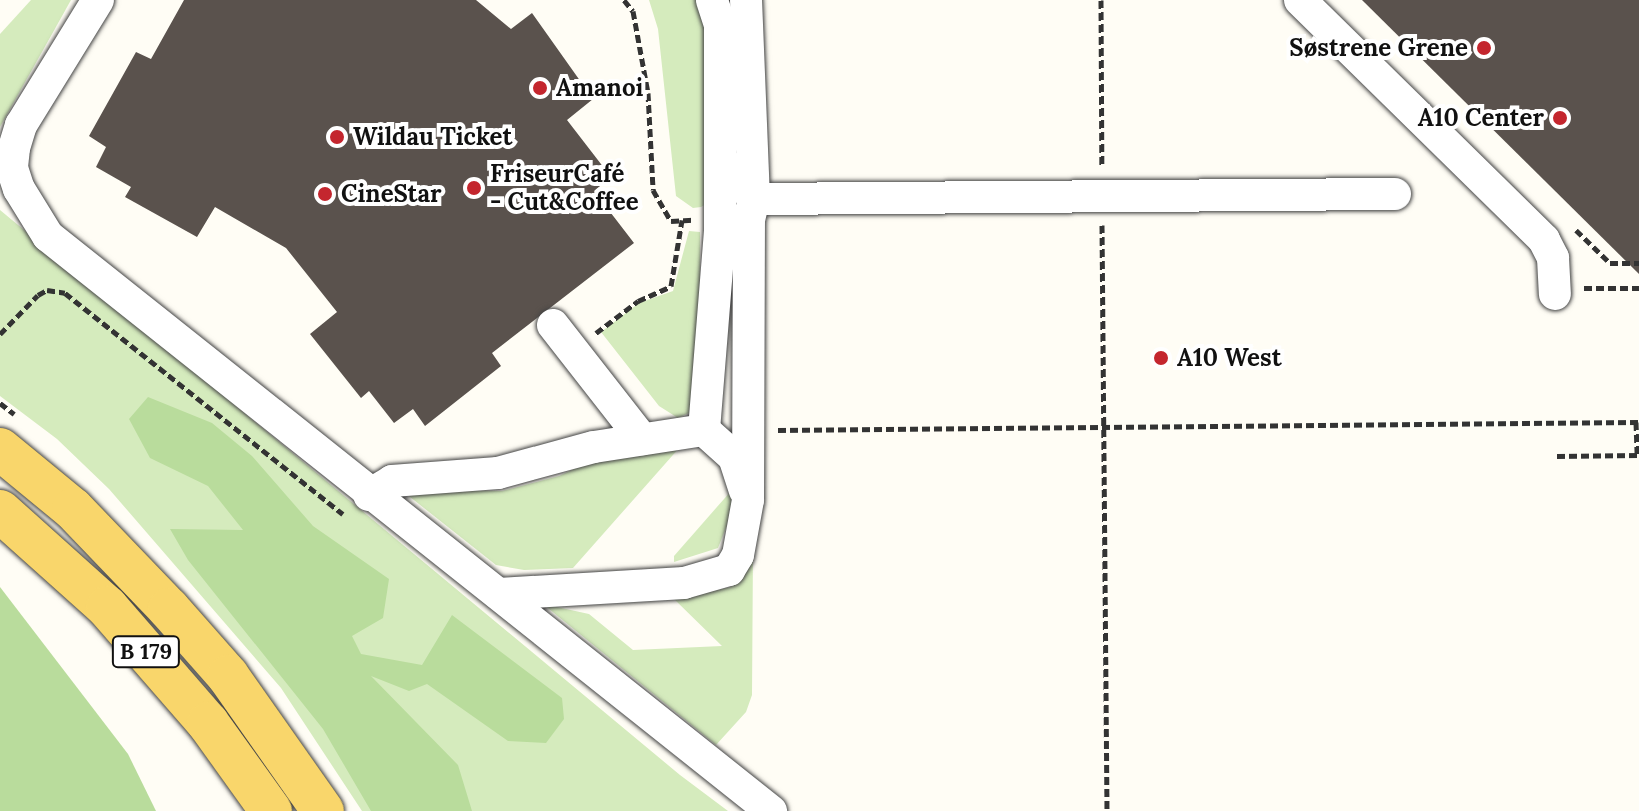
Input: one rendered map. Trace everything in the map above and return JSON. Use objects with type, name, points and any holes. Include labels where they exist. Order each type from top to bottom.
[{"type":"main road","name":"B 179","points":[[0,449],[73,509],[169,609],[228,676],[323,811]]},
{"type":"main road","name":"B 179","points":[[0,511],[107,607],[208,723],[271,811]]},
{"type":"street","points":[[98,0],[21,125],[14,148],[12,168],[31,213],[48,236],[369,495],[499,594],[771,811]]},
{"type":"street","points":[[704,430],[719,220],[720,25],[712,0]]},
{"type":"street","points":[[499,594],[684,583],[729,570],[738,555],[748,500],[749,220],[754,199],[746,0]]},
{"type":"street","points":[[1300,0],[1544,240],[1553,258],[1555,294]]},
{"type":"street","points":[[720,158],[754,199]]},
{"type":"street","points":[[754,199],[1395,194]]},
{"type":"street","points":[[562,338],[642,439]]},
{"type":"street","points":[[369,495],[392,481],[498,473],[642,439],[704,430]]},
{"type":"street","points":[[704,430],[734,457],[748,500]]},
{"type":"path","points":[[624,0],[633,11],[648,93],[653,190],[671,221],[719,220]]},
{"type":"path","points":[[1101,0],[1107,811]]},
{"type":"path","points":[[562,338],[671,286],[682,220]]},
{"type":"path","points":[[1596,288],[1639,288]]},
{"type":"path","points":[[0,334],[38,295],[47,290],[65,293],[334,510],[352,511],[369,495]]},
{"type":"path","points":[[750,430],[1103,424],[1638,422],[1638,455],[1557,456]]},
{"type":"green space","points":[[31,0],[71,0],[0,127],[0,34]]},
{"type":"green space","points":[[649,0],[706,0],[708,203],[701,207],[693,208],[676,196],[658,29]]},
{"type":"green space","points":[[0,210],[680,775],[728,811],[362,811],[281,688],[109,489],[57,439],[0,396]]},
{"type":"green space","points":[[689,231],[700,232],[700,400],[695,410],[678,418],[659,406],[601,332],[639,303],[673,291]]},
{"type":"green space","points":[[148,397],[212,423],[252,456],[313,526],[389,579],[383,618],[352,636],[361,654],[422,665],[452,615],[562,698],[564,719],[546,743],[508,741],[427,684],[409,691],[371,676],[458,765],[472,811],[371,811],[323,729],[188,560],[170,529],[243,530],[208,486],[150,458],[129,419]]},
{"type":"green space","points":[[680,447],[573,568],[524,570],[496,565],[400,489],[502,491],[559,476],[605,454]]},
{"type":"green space","points":[[731,491],[735,505],[718,548],[674,562],[674,556]]},
{"type":"green space","points":[[753,550],[752,695],[746,712],[716,745],[543,604],[589,614],[633,650],[722,646],[674,599],[731,587]]},
{"type":"green space","points":[[0,587],[128,754],[156,811],[0,811]]},
{"type":"building","points":[[184,0],[476,0],[511,29],[532,13],[593,99],[567,120],[611,177],[594,191],[634,243],[492,353],[501,366],[425,426],[413,409],[394,423],[369,391],[361,398],[310,334],[337,312],[286,248],[215,207],[197,237],[125,197],[131,187],[96,167],[106,147],[89,136],[136,52],[151,59]]},
{"type":"building","name":"A10 Center","points":[[1362,0],[1639,0],[1639,274]]},
{"type":"place","name":"Søstrene Grene","points":[[1484,48]]},
{"type":"place","name":"Amanoi","points":[[540,88]]},
{"type":"place","name":"A10 Center","points":[[1560,118]]},
{"type":"place","name":"Wildau Ticket","points":[[337,137]]},
{"type":"place","name":"FriseurCafé - Cut&Coffee","points":[[474,188]]},
{"type":"place","name":"CineStar","points":[[325,194]]},
{"type":"place","name":"A10 West","points":[[1161,358]]}]
